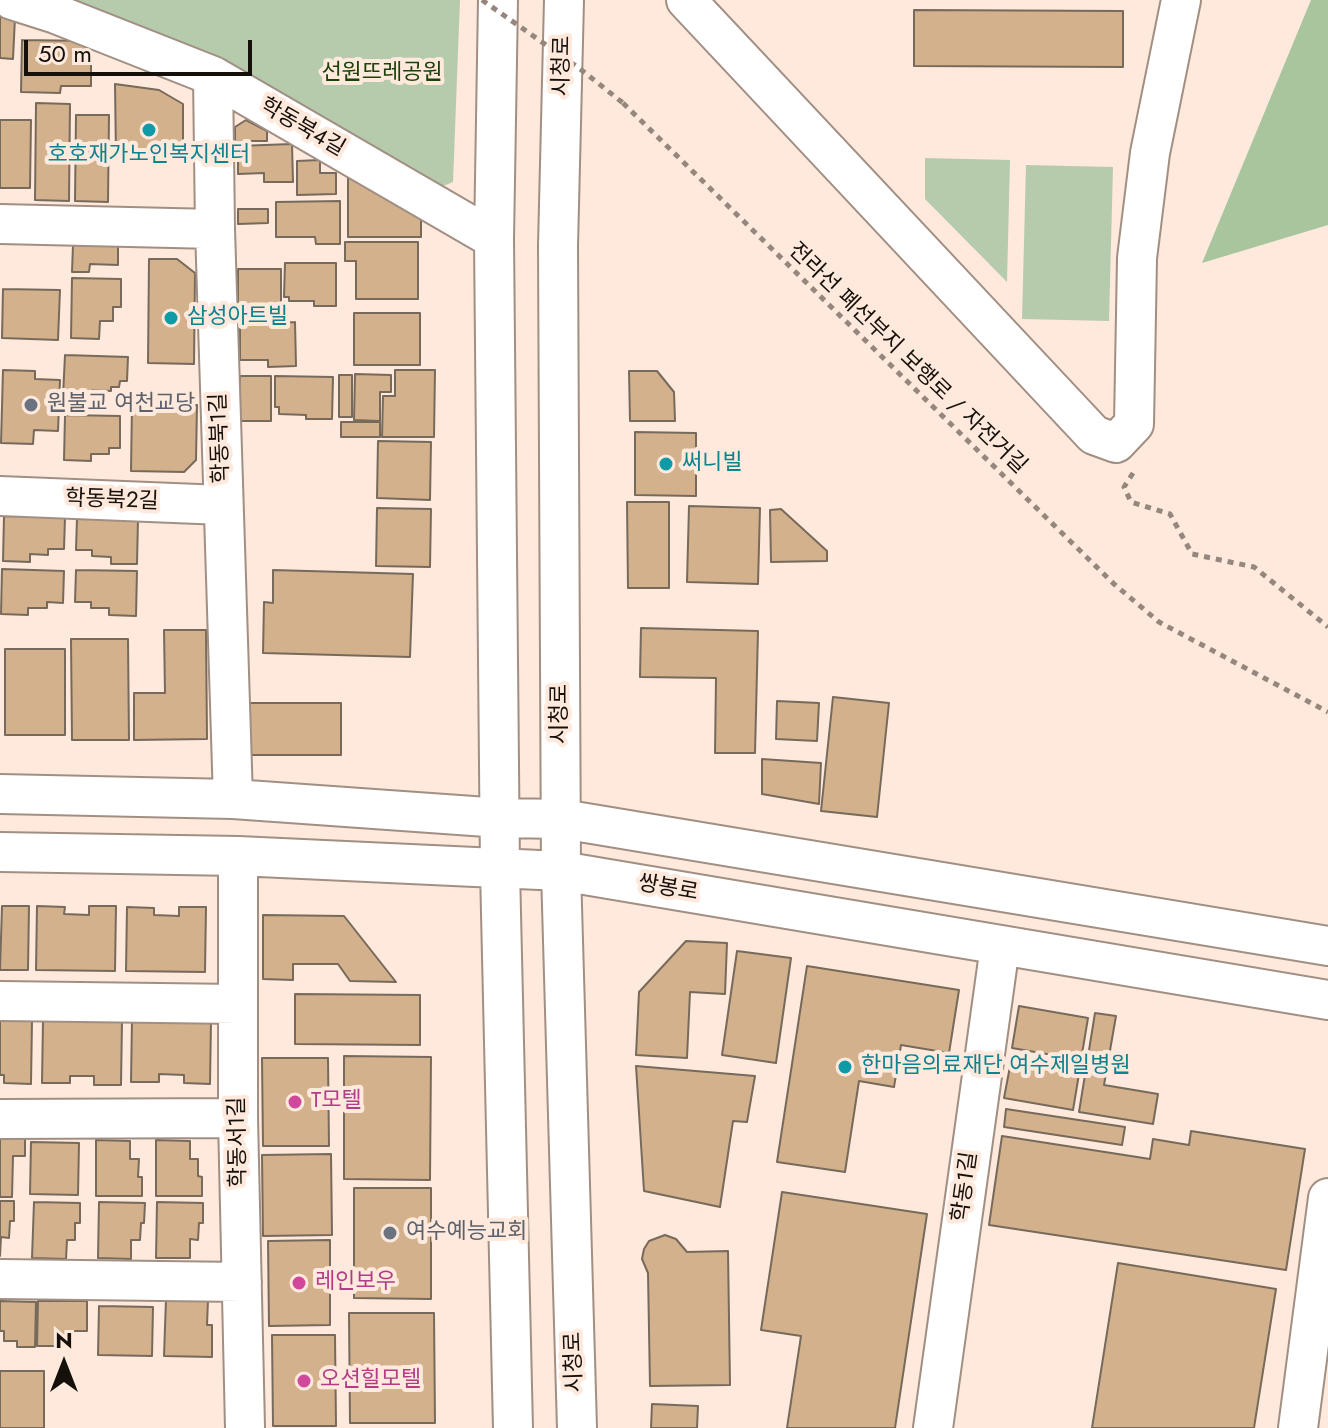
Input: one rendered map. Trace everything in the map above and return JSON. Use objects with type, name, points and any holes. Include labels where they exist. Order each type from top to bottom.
[{"type":"street","name":"학동북4길","points":[[12,0],[56,14],[213,76],[494,239]]},
{"type":"street","points":[[498,0],[494,239],[500,870],[513,1428]]},
{"type":"street","name":"시청로","points":[[564,0],[558,246],[561,871],[577,1428]]},
{"type":"street","points":[[686,0],[1094,435],[1125,434],[1137,258],[1150,153],[1181,0]]},
{"type":"street","name":"학동북1길","points":[[213,76],[233,799]]},
{"type":"street","points":[[0,224],[215,229]]},
{"type":"street","name":"학동북2길","points":[[0,496],[223,505]]},
{"type":"street","points":[[0,794],[233,799],[501,818],[562,819],[1328,946]]},
{"type":"street","name":"쌍봉로","points":[[0,852],[238,856],[561,871],[1328,1000]]},
{"type":"street","name":"학동서1길","points":[[238,856],[238,1118],[245,1428]]},
{"type":"street","name":"학동1길","points":[[933,1428],[1000,946]]},
{"type":"street","points":[[0,1001],[238,1004]]},
{"type":"street","points":[[0,1119],[238,1118]]},
{"type":"street","points":[[1298,1428],[1328,1198]]},
{"type":"street","points":[[0,1279],[242,1282]]},
{"type":"path","name":"전라선 폐선부지 보행로 / 자전거길","points":[[482,0],[623,103],[1114,584],[1159,622],[1328,712]]},
{"type":"path","points":[[1125,434],[1141,460],[1124,487],[1131,502],[1170,514],[1192,554],[1254,567],[1328,627]]},
{"type":"green space","name":"선원뜨레공원","points":[[53,0],[460,0],[453,182],[441,187]]},
{"type":"green space","points":[[1311,0],[1328,0],[1328,225],[1202,263]]},
{"type":"green space","points":[[925,158],[1010,160],[1007,282],[925,199]]},
{"type":"green space","points":[[1026,165],[1113,167],[1109,321],[1022,319]]},
{"type":"building","points":[[914,10],[1123,11],[1123,67],[914,66]]},
{"type":"building","points":[[0,17],[15,17],[13,59],[0,58]]},
{"type":"building","points":[[22,40],[91,41],[91,86],[61,86],[60,93],[21,92]]},
{"type":"building","name":"호호재가노인복지센터","points":[[115,84],[159,90],[183,104],[183,157],[116,157]]},
{"type":"building","points":[[36,103],[70,104],[69,201],[35,200]]},
{"type":"building","points":[[76,115],[109,115],[108,202],[75,201]]},
{"type":"building","points":[[0,120],[31,120],[30,188],[0,188]]},
{"type":"building","points":[[246,120],[267,131],[267,141],[235,141],[235,127]]},
{"type":"building","points":[[292,144],[293,182],[264,182],[264,173],[238,174],[238,146]]},
{"type":"building","points":[[320,160],[320,173],[336,173],[336,194],[297,195],[297,161]]},
{"type":"building","points":[[348,177],[421,218],[421,237],[348,237]]},
{"type":"building","points":[[340,201],[340,244],[316,244],[315,237],[276,237],[276,202]]},
{"type":"building","points":[[238,209],[268,209],[268,223],[238,224]]},
{"type":"building","points":[[345,242],[418,242],[418,299],[356,299],[356,261],[345,261]]},
{"type":"building","points":[[73,245],[118,246],[118,265],[90,264],[89,272],[72,272]]},
{"type":"building","name":"삼성아트빌","points":[[149,259],[177,259],[195,273],[194,364],[148,363]]},
{"type":"building","points":[[285,263],[336,263],[336,306],[314,306],[314,301],[289,301],[289,297],[284,297]]},
{"type":"building","points":[[238,269],[281,269],[281,311],[238,311]]},
{"type":"building","points":[[72,278],[121,279],[121,307],[113,307],[113,321],[100,321],[99,339],[71,338]]},
{"type":"building","points":[[3,289],[60,290],[58,340],[2,338]]},
{"type":"building","points":[[354,313],[420,313],[420,365],[354,365]]},
{"type":"building","points":[[295,322],[296,366],[268,367],[268,360],[240,360],[240,323]]},
{"type":"building","points":[[65,355],[128,357],[127,381],[120,381],[119,387],[111,387],[111,391],[92,390],[92,397],[63,396]]},
{"type":"building","name":"원불교 여천교당","points":[[3,370],[35,371],[35,379],[60,380],[58,431],[34,430],[33,444],[1,443]]},
{"type":"building","points":[[395,370],[435,370],[434,437],[382,437],[383,396],[395,396]]},
{"type":"building","points":[[629,371],[657,371],[674,392],[675,421],[630,421]]},
{"type":"building","points":[[355,374],[391,375],[391,392],[380,392],[380,421],[354,420]]},
{"type":"building","points":[[339,375],[352,375],[352,417],[339,417]]},
{"type":"building","points":[[240,376],[271,376],[271,421],[240,421]]},
{"type":"building","points":[[275,376],[333,377],[332,419],[306,419],[306,415],[279,414],[279,407],[275,407]]},
{"type":"building","points":[[132,404],[197,405],[196,460],[184,472],[131,471]]},
{"type":"building","points":[[65,415],[120,416],[120,448],[109,448],[109,454],[91,454],[91,461],[64,460]]},
{"type":"building","points":[[341,422],[380,422],[380,437],[341,437]]},
{"type":"building","name":"써니빌","points":[[635,432],[696,433],[696,496],[635,495]]},
{"type":"building","points":[[378,441],[431,442],[430,500],[377,498]]},
{"type":"building","points":[[627,502],[669,502],[669,588],[628,588]]},
{"type":"building","points":[[689,506],[760,508],[758,584],[687,582]]},
{"type":"building","points":[[377,508],[431,509],[430,567],[376,566]]},
{"type":"building","points":[[781,509],[827,551],[827,561],[771,562],[770,510]]},
{"type":"building","points":[[4,516],[65,517],[64,549],[48,549],[48,555],[30,554],[30,562],[3,561]]},
{"type":"building","points":[[77,518],[138,519],[137,564],[111,564],[111,557],[92,556],[92,550],[76,550]]},
{"type":"building","points":[[2,569],[64,571],[63,603],[47,602],[47,608],[28,608],[28,615],[1,614]]},
{"type":"building","points":[[76,570],[137,571],[136,616],[109,615],[109,608],[91,608],[91,602],[75,602]]},
{"type":"building","points":[[273,570],[413,574],[410,657],[263,653],[264,602],[273,603]]},
{"type":"building","points":[[641,628],[758,631],[755,753],[715,753],[716,678],[640,677]]},
{"type":"building","points":[[164,630],[206,630],[207,739],[134,740],[134,693],[165,693]]},
{"type":"building","points":[[71,639],[128,639],[129,740],[72,740]]},
{"type":"building","points":[[5,649],[65,649],[65,735],[5,735]]},
{"type":"building","points":[[833,697],[889,703],[877,817],[821,811]]},
{"type":"building","points":[[777,701],[819,703],[817,741],[776,739]]},
{"type":"building","points":[[250,703],[341,703],[341,755],[250,755]]},
{"type":"building","points":[[762,759],[821,763],[819,804],[762,794]]},
{"type":"building","points":[[2,906],[29,906],[28,970],[0,970]]},
{"type":"building","points":[[37,906],[65,907],[64,914],[89,915],[89,906],[116,906],[115,971],[36,970]]},
{"type":"building","points":[[127,907],[154,908],[154,915],[179,916],[179,907],[206,907],[205,972],[126,971]]},
{"type":"building","points":[[263,915],[344,916],[396,982],[350,981],[338,964],[293,964],[293,980],[263,979]]},
{"type":"building","points":[[686,941],[727,943],[725,994],[690,992],[687,1058],[636,1055],[639,992]]},
{"type":"building","points":[[737,951],[791,958],[776,1063],[722,1055]]},
{"type":"building","name":"한마음의료재단 여수제일병원","points":[[807,966],[959,990],[949,1053],[901,1045],[894,1087],[859,1081],[845,1172],[777,1162]]},
{"type":"building","points":[[295,994],[420,995],[420,1045],[295,1044]]},
{"type":"building","points":[[1019,1006],[1088,1018],[1081,1060],[1012,1048]]},
{"type":"building","points":[[1095,1013],[1116,1016],[1104,1085],[1158,1094],[1153,1124],[1079,1112]]},
{"type":"building","points":[[0,1019],[32,1020],[31,1084],[4,1083],[4,1075],[0,1075]]},
{"type":"building","points":[[132,1019],[211,1020],[210,1084],[184,1083],[184,1075],[159,1074],[159,1082],[131,1082]]},
{"type":"building","points":[[43,1020],[122,1021],[121,1085],[94,1085],[94,1076],[70,1076],[70,1083],[42,1083]]},
{"type":"building","points":[[344,1056],[431,1057],[430,1180],[344,1179]]},
{"type":"building","points":[[1012,1056],[1080,1068],[1073,1110],[1004,1098]]},
{"type":"building","name":"T모텔","points":[[262,1058],[328,1058],[329,1146],[263,1146]]},
{"type":"building","points":[[636,1066],[755,1076],[747,1122],[733,1121],[720,1207],[644,1191]]},
{"type":"building","points":[[1006,1109],[1125,1127],[1122,1145],[1004,1127]]},
{"type":"building","points":[[1191,1131],[1305,1149],[1286,1270],[989,1225],[1002,1136],[1150,1159],[1153,1139],[1189,1145]]},
{"type":"building","points":[[0,1135],[25,1136],[25,1156],[13,1156],[12,1197],[0,1197]]},
{"type":"building","points":[[96,1140],[130,1141],[130,1159],[139,1159],[138,1177],[142,1177],[142,1196],[96,1196]]},
{"type":"building","points":[[156,1140],[190,1141],[190,1159],[198,1159],[198,1176],[202,1177],[202,1196],[156,1196]]},
{"type":"building","points":[[31,1142],[79,1143],[78,1195],[30,1194]]},
{"type":"building","points":[[331,1154],[332,1235],[263,1236],[262,1155]]},
{"type":"building","points":[[354,1188],[431,1188],[431,1299],[354,1298]]},
{"type":"building","points":[[782,1192],[927,1214],[895,1428],[787,1428],[801,1336],[761,1330]]},
{"type":"building","points":[[0,1201],[14,1201],[14,1221],[10,1221],[9,1238],[1,1237],[0,1256]]},
{"type":"building","points":[[34,1202],[80,1203],[80,1223],[75,1223],[75,1240],[67,1240],[66,1259],[32,1258]]},
{"type":"building","points":[[99,1202],[145,1203],[140,1240],[131,1240],[131,1259],[98,1258]]},
{"type":"building","points":[[157,1202],[203,1203],[203,1223],[199,1223],[198,1240],[190,1239],[190,1258],[156,1258]]},
{"type":"building","points":[[665,1235],[676,1239],[687,1252],[728,1251],[730,1385],[650,1386],[648,1273],[642,1259],[649,1241]]},
{"type":"building","name":"레인보우","points":[[330,1240],[330,1325],[269,1326],[268,1241]]},
{"type":"building","points":[[1118,1263],[1276,1289],[1254,1428],[1092,1428]]},
{"type":"building","points":[[166,1299],[208,1300],[207,1325],[212,1325],[212,1357],[164,1356]]},
{"type":"building","points":[[0,1301],[36,1302],[35,1347],[17,1347],[17,1341],[4,1341],[4,1331],[0,1331]]},
{"type":"building","points":[[38,1301],[87,1301],[87,1331],[69,1331],[69,1341],[56,1341],[55,1346],[37,1346]]},
{"type":"building","points":[[99,1306],[153,1307],[152,1356],[98,1355]]},
{"type":"building","points":[[349,1313],[434,1313],[435,1423],[350,1423]]},
{"type":"building","name":"오션힐모텔","points":[[272,1335],[335,1335],[336,1426],[273,1426]]},
{"type":"building","points":[[0,1371],[44,1371],[44,1428],[0,1428]]},
{"type":"building","points":[[652,1404],[698,1406],[697,1428],[651,1428]]},
{"type":"place","name":"호호재가노인복지센터","points":[[149,130]]},
{"type":"place","name":"삼성아트빌","points":[[171,318]]},
{"type":"place","name":"원불교 여천교당","points":[[31,405]]},
{"type":"place","name":"써니빌","points":[[666,464]]},
{"type":"place","name":"한마음의료재단 여수제일병원","points":[[845,1067]]},
{"type":"place","name":"T모텔","points":[[295,1102]]},
{"type":"place","name":"여수예능교회","points":[[390,1233]]},
{"type":"place","name":"레인보우","points":[[299,1283]]},
{"type":"place","name":"오션힐모텔","points":[[304,1381]]}]
